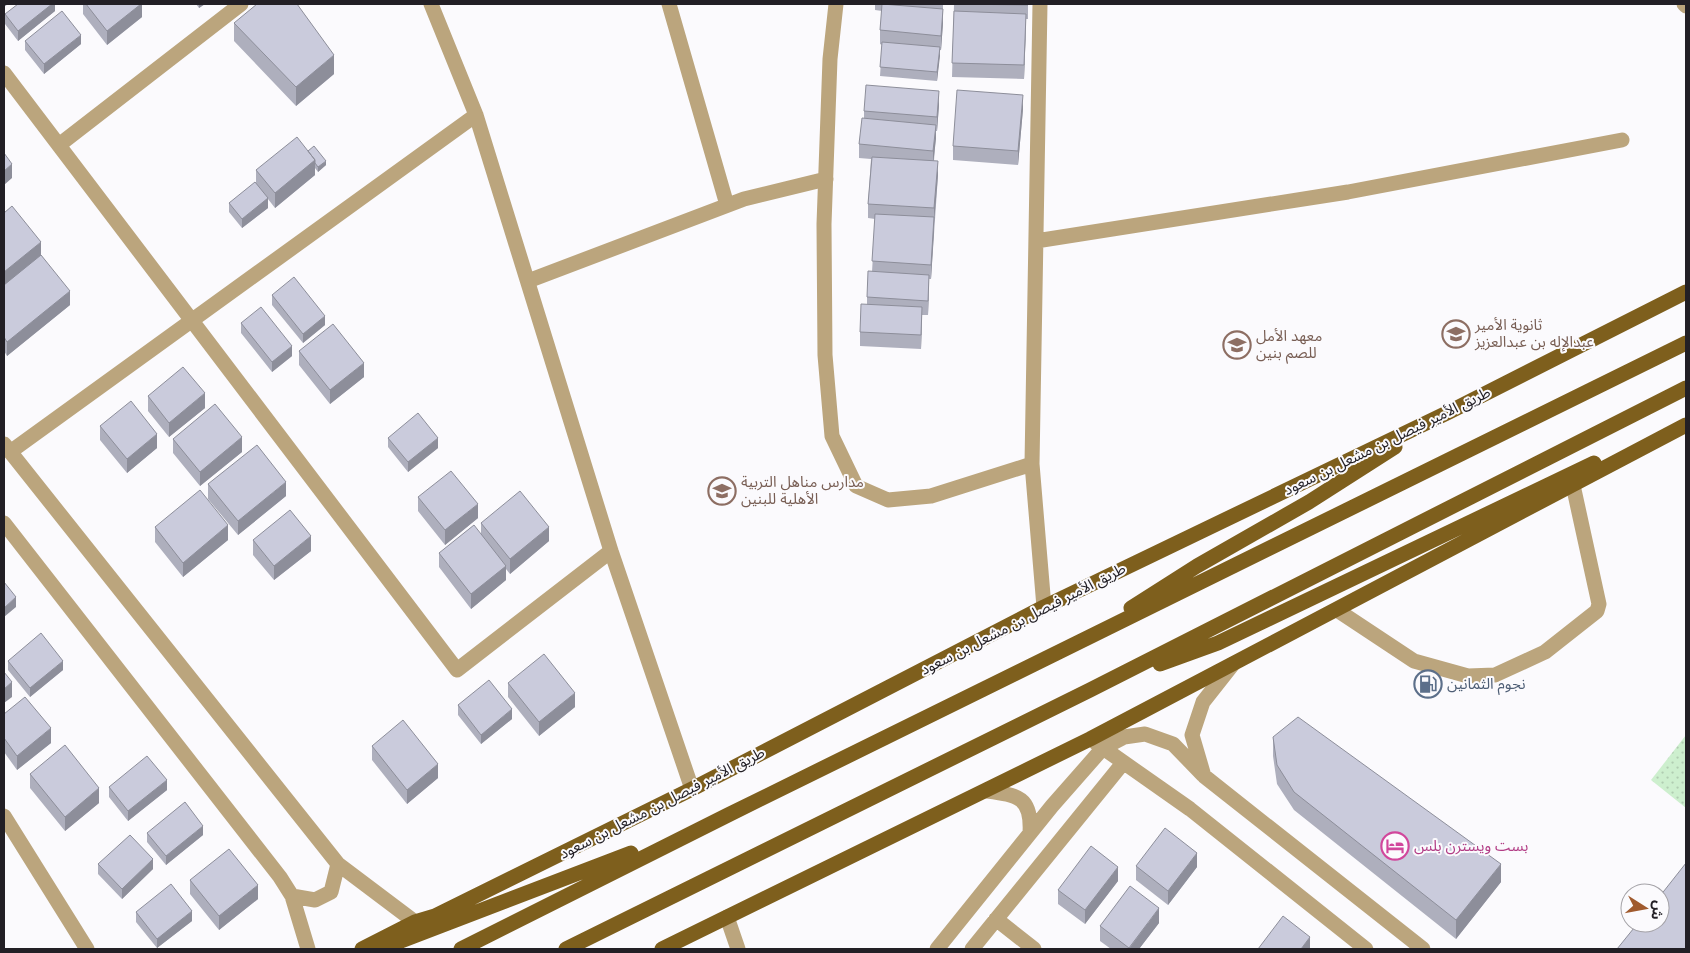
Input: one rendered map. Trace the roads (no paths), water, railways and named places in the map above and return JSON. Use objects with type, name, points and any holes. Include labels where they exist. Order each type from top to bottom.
[{"type":"main road","name":"طريق الأمير فيصل بن مشعل بن سعود","points":[[362,949],[415,922],[435,916],[692,789],[1044,607],[1449,412],[1686,292]]},
{"type":"main road","points":[[461,949],[728,815],[1686,343]]},
{"type":"main road","points":[[566,949],[1090,690],[1686,388]]},
{"type":"main road","points":[[1062,651],[1197,566],[1309,502],[1449,412]]},
{"type":"main road","points":[[1090,690],[1218,642],[1686,419]]},
{"type":"main road","points":[[662,949],[987,791],[1096,744],[1233,664],[1686,426]]},
{"type":"main road","points":[[380,949],[728,815]]},
{"type":"street","points":[[59,146],[241,4]]},
{"type":"street","points":[[431,4],[476,115],[611,551],[692,789]]},
{"type":"street","points":[[669,4],[727,205]]},
{"type":"street","points":[[836,4],[830,59],[824,224],[825,355],[832,436],[856,486],[888,500],[931,496],[1032,464]]},
{"type":"street","points":[[1040,4],[1032,464],[1044,607]]},
{"type":"street","points":[[4,73],[458,670],[611,551]]},
{"type":"street","points":[[415,922],[338,864],[7,448],[192,322],[476,115]]},
{"type":"street","points":[[1036,240],[1348,192],[1622,140]]},
{"type":"street","points":[[528,281],[744,199],[826,179]]},
{"type":"street","points":[[1337,610],[1414,661],[1468,676],[1495,675],[1545,652],[1597,611],[1599,604],[1574,485]]},
{"type":"street","points":[[4,523],[280,877],[292,896],[308,949]]},
{"type":"street","points":[[1204,776],[1192,735],[1202,702],[1233,664]]},
{"type":"street","points":[[936,949],[1030,833],[1096,744],[1146,734],[1173,744],[1204,776],[1423,949]]},
{"type":"street","points":[[1096,744],[1190,809],[1366,949]]},
{"type":"street","points":[[972,949],[1123,762]]},
{"type":"street","points":[[987,791],[1013,794],[1028,806],[1031,822],[1030,833]]},
{"type":"street","points":[[6,824],[87,949]]},
{"type":"street","points":[[292,896],[315,900],[331,892],[338,864]]},
{"type":"street","points":[[727,917],[738,949]]},
{"type":"street","points":[[996,919],[1034,949]]},
{"type":"place","name":"ثانوية الأمير عبدالإله بن عبدالعزيز","points":[[1456,334]]},
{"type":"place","name":"معهد الأمل للصم بنين","points":[[1237,345]]},
{"type":"place","name":"مدارس مناهل التربية الأهلية للبنين","points":[[722,491]]},
{"type":"place","name":"نجوم الثمانين","points":[[1428,684]]},
{"type":"place","name":"بست ويسترن بلس","points":[[1395,846]]}]
